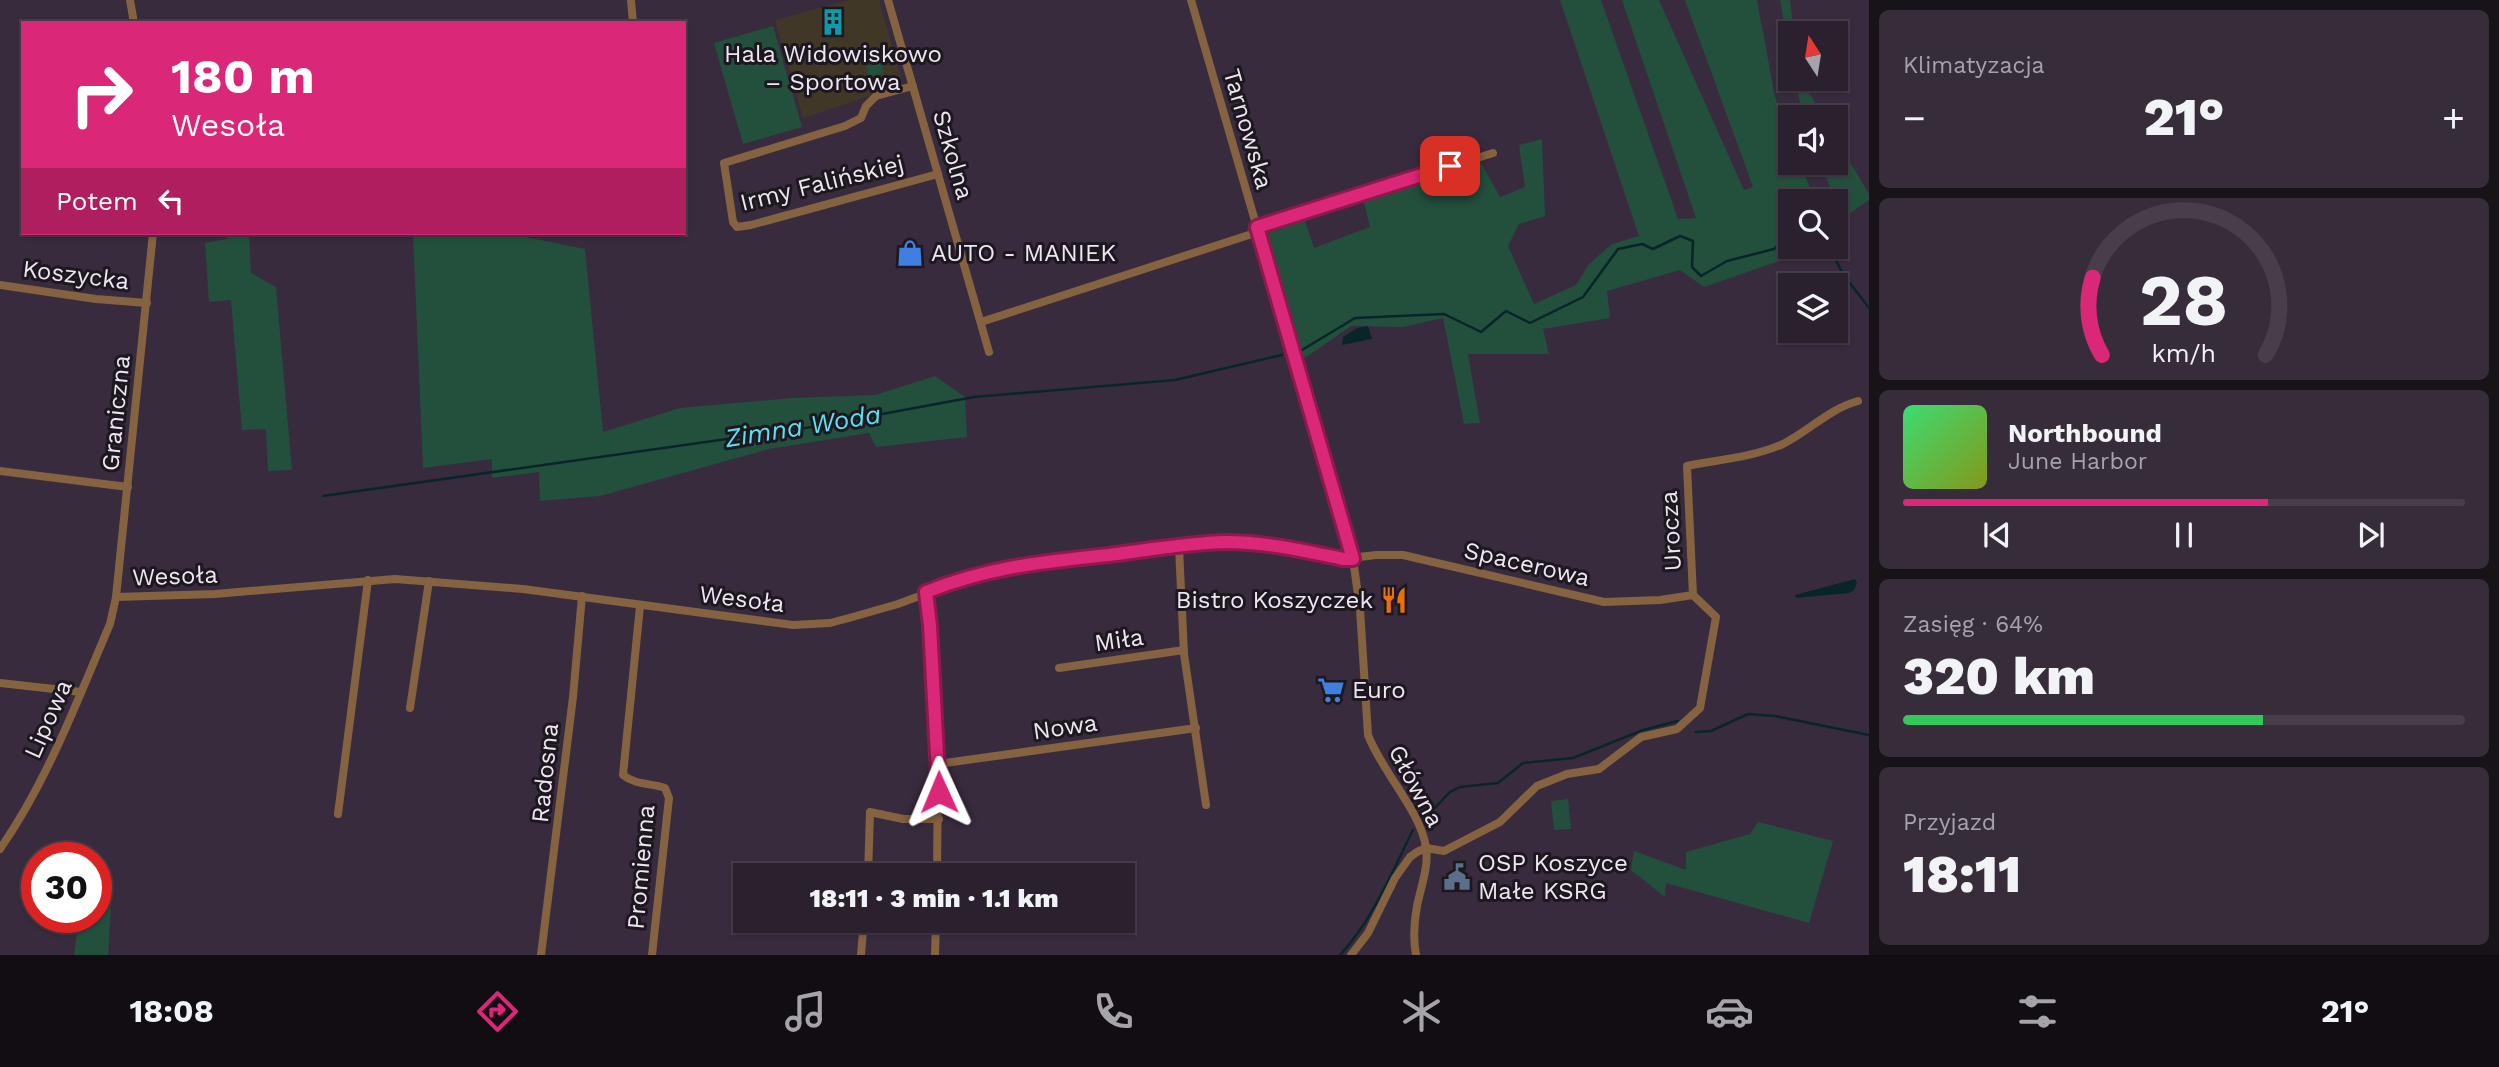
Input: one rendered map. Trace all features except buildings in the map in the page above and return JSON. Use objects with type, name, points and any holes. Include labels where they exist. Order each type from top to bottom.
[{"type":"street","points":[[130,0],[134,21]]},
{"type":"street","points":[[631,0],[633,21]]},
{"type":"street","name":"Szkolna","points":[[888,0],[989,352]]},
{"type":"street","name":"Tarnowska","points":[[1191,0],[1293,350]]},
{"type":"street","name":"Irmy Falińskiej","points":[[913,86],[876,96],[866,106],[860,118],[845,126],[724,163],[733,222],[737,227],[938,174]]},
{"type":"street","points":[[981,322],[1493,153]]},
{"type":"street","name":"Graniczna","points":[[116,597],[153,235]]},
{"type":"street","name":"Koszycka","points":[[0,285],[96,299],[146,303]]},
{"type":"street","name":"Główna","points":[[1293,350],[1353,559],[1360,609],[1368,735],[1375,754],[1417,821],[1426,848],[1426,868],[1415,923],[1416,955]]},
{"type":"street","name":"Urocza","points":[[1693,595],[1686,466],[1782,444],[1842,405],[1858,401]]},
{"type":"street","points":[[0,471],[128,487]]},
{"type":"street","name":"Wesoła","points":[[116,597],[215,594],[395,579],[582,596],[793,625],[849,618],[898,604],[961,578],[996,569],[1053,560],[1228,542],[1276,545],[1353,559]]},
{"type":"street","points":[[1179,547],[1184,650],[1206,805]]},
{"type":"street","name":"Spacerowa","points":[[1353,559],[1376,555],[1403,555],[1604,602],[1660,600],[1693,595]]},
{"type":"street","points":[[338,814],[368,580]]},
{"type":"street","points":[[410,708],[429,581]]},
{"type":"street","points":[[926,592],[939,764],[937,863]]},
{"type":"street","points":[[1351,955],[1368,933],[1395,878],[1410,857],[1426,848],[1444,850],[1500,822],[1536,786],[1567,774],[1599,769],[1641,737],[1677,729],[1700,708],[1716,617],[1693,595]]},
{"type":"street","name":"Radosna","points":[[541,955],[582,596]]},
{"type":"street","name":"Lipowa","points":[[0,849],[23,816],[40,784],[110,624],[116,597]]},
{"type":"street","name":"Promienna","points":[[640,606],[623,775],[631,782],[652,784],[666,789],[669,798],[652,955]]},
{"type":"street","name":"Miła","points":[[1059,668],[1184,650]]},
{"type":"street","points":[[0,683],[81,692]]},
{"type":"street","name":"Nowa","points":[[939,764],[1196,728]]},
{"type":"street","points":[[868,863],[870,812],[903,819],[939,819]]},
{"type":"street","points":[[861,955],[863,933]]},
{"type":"street","points":[[936,933],[936,955]]},
{"type":"shaded area","points":[[849,0],[879,0],[903,85],[803,118],[775,20]]},
{"type":"shaded area","points":[[1368,326],[1372,339],[1342,345],[1343,337],[1357,328]]},
{"type":"shaded area","points":[[1855,579],[1857,583],[1854,590],[1849,593],[1796,598],[1795,595]]},
{"type":"green space","points":[[1560,0],[1601,0],[1678,219],[1696,218],[1622,0],[1659,0],[1744,190],[1753,187],[1685,0],[1757,0],[1778,105],[1778,175],[1805,175],[1810,189],[1778,189],[1778,259],[1785,259],[1704,287],[1680,270],[1607,291],[1610,318],[1543,329],[1549,354],[1468,354],[1480,423],[1464,424],[1443,318],[1403,327],[1351,326],[1305,358],[1298,346],[1266,229],[1303,215],[1314,248],[1370,227],[1362,195],[1474,150],[1500,197],[1525,187],[1519,145],[1542,139],[1545,216],[1519,224],[1508,246],[1534,304],[1576,285],[1589,264],[1612,244],[1639,236]]},
{"type":"green space","points":[[1780,0],[1790,0],[1793,21],[1784,21]]},
{"type":"green space","points":[[773,26],[802,127],[743,144],[714,43]]},
{"type":"green space","points":[[882,62],[884,73],[878,75],[880,83],[871,85],[866,66]]},
{"type":"green space","points":[[1797,91],[1808,91],[1816,105],[1801,105]]},
{"type":"green space","points":[[1848,159],[1869,194],[1869,200],[1848,215],[1848,189],[1831,189],[1826,175],[1848,175]]},
{"type":"green space","points":[[226,235],[249,235],[251,273],[276,287],[292,470],[268,471],[266,429],[242,430],[231,300],[209,302],[205,243],[227,239]]},
{"type":"green space","points":[[413,235],[515,235],[585,249],[603,432],[680,408],[792,398],[875,395],[935,376],[965,397],[967,437],[876,447],[869,433],[769,449],[600,496],[540,501],[539,472],[492,478],[492,459],[423,468]]},
{"type":"green space","points":[[1568,799],[1571,829],[1554,830],[1551,801]]},
{"type":"green space","points":[[1758,822],[1833,841],[1809,923],[1666,883],[1665,897],[1631,870],[1634,851],[1686,870],[1686,852],[1750,834]]},
{"type":"green space","points":[[77,933],[109,933],[108,955],[74,955]]},
{"type":"waterway","name":"Zimna Woda","points":[[1302,350],[1355,318],[1444,314],[1481,332],[1506,311],[1530,323],[1583,297],[1618,249],[1642,244],[1653,249],[1680,236],[1693,241],[1692,267],[1701,276],[1727,261],[1774,249],[1778,246]]},
{"type":"waterway","name":"Zimna Woda","points":[[1835,259],[1843,274],[1869,308]]},
{"type":"waterway","name":"Zimna Woda","points":[[323,496],[812,427],[974,397],[1175,380],[1282,355]]},
{"type":"waterway","points":[[1696,732],[1711,731],[1748,714],[1775,716],[1869,735]]},
{"type":"waterway","points":[[1426,817],[1450,792],[1460,787],[1498,783],[1523,763],[1573,758],[1643,730],[1678,721]]},
{"type":"waterway","points":[[1340,955],[1372,911],[1413,830]]},
{"type":"place","name":"Hala Widowiskowo – Sportowa","points":[[833,22]]},
{"type":"place","name":"AUTO - MANIEK","points":[[910,253]]},
{"type":"place","name":"Bistro Koszyczek","points":[[1394,600]]},
{"type":"place","name":"Euro","points":[[1331,690]]},
{"type":"place","name":"OSP Koszyce Małe KSRG","points":[[1457,877]]},
{"type":"route","points":[[939,792],[926,592],[961,578],[996,569],[1201,544],[1228,542],[1276,545],[1353,559],[1257,227],[1450,166]]}]
